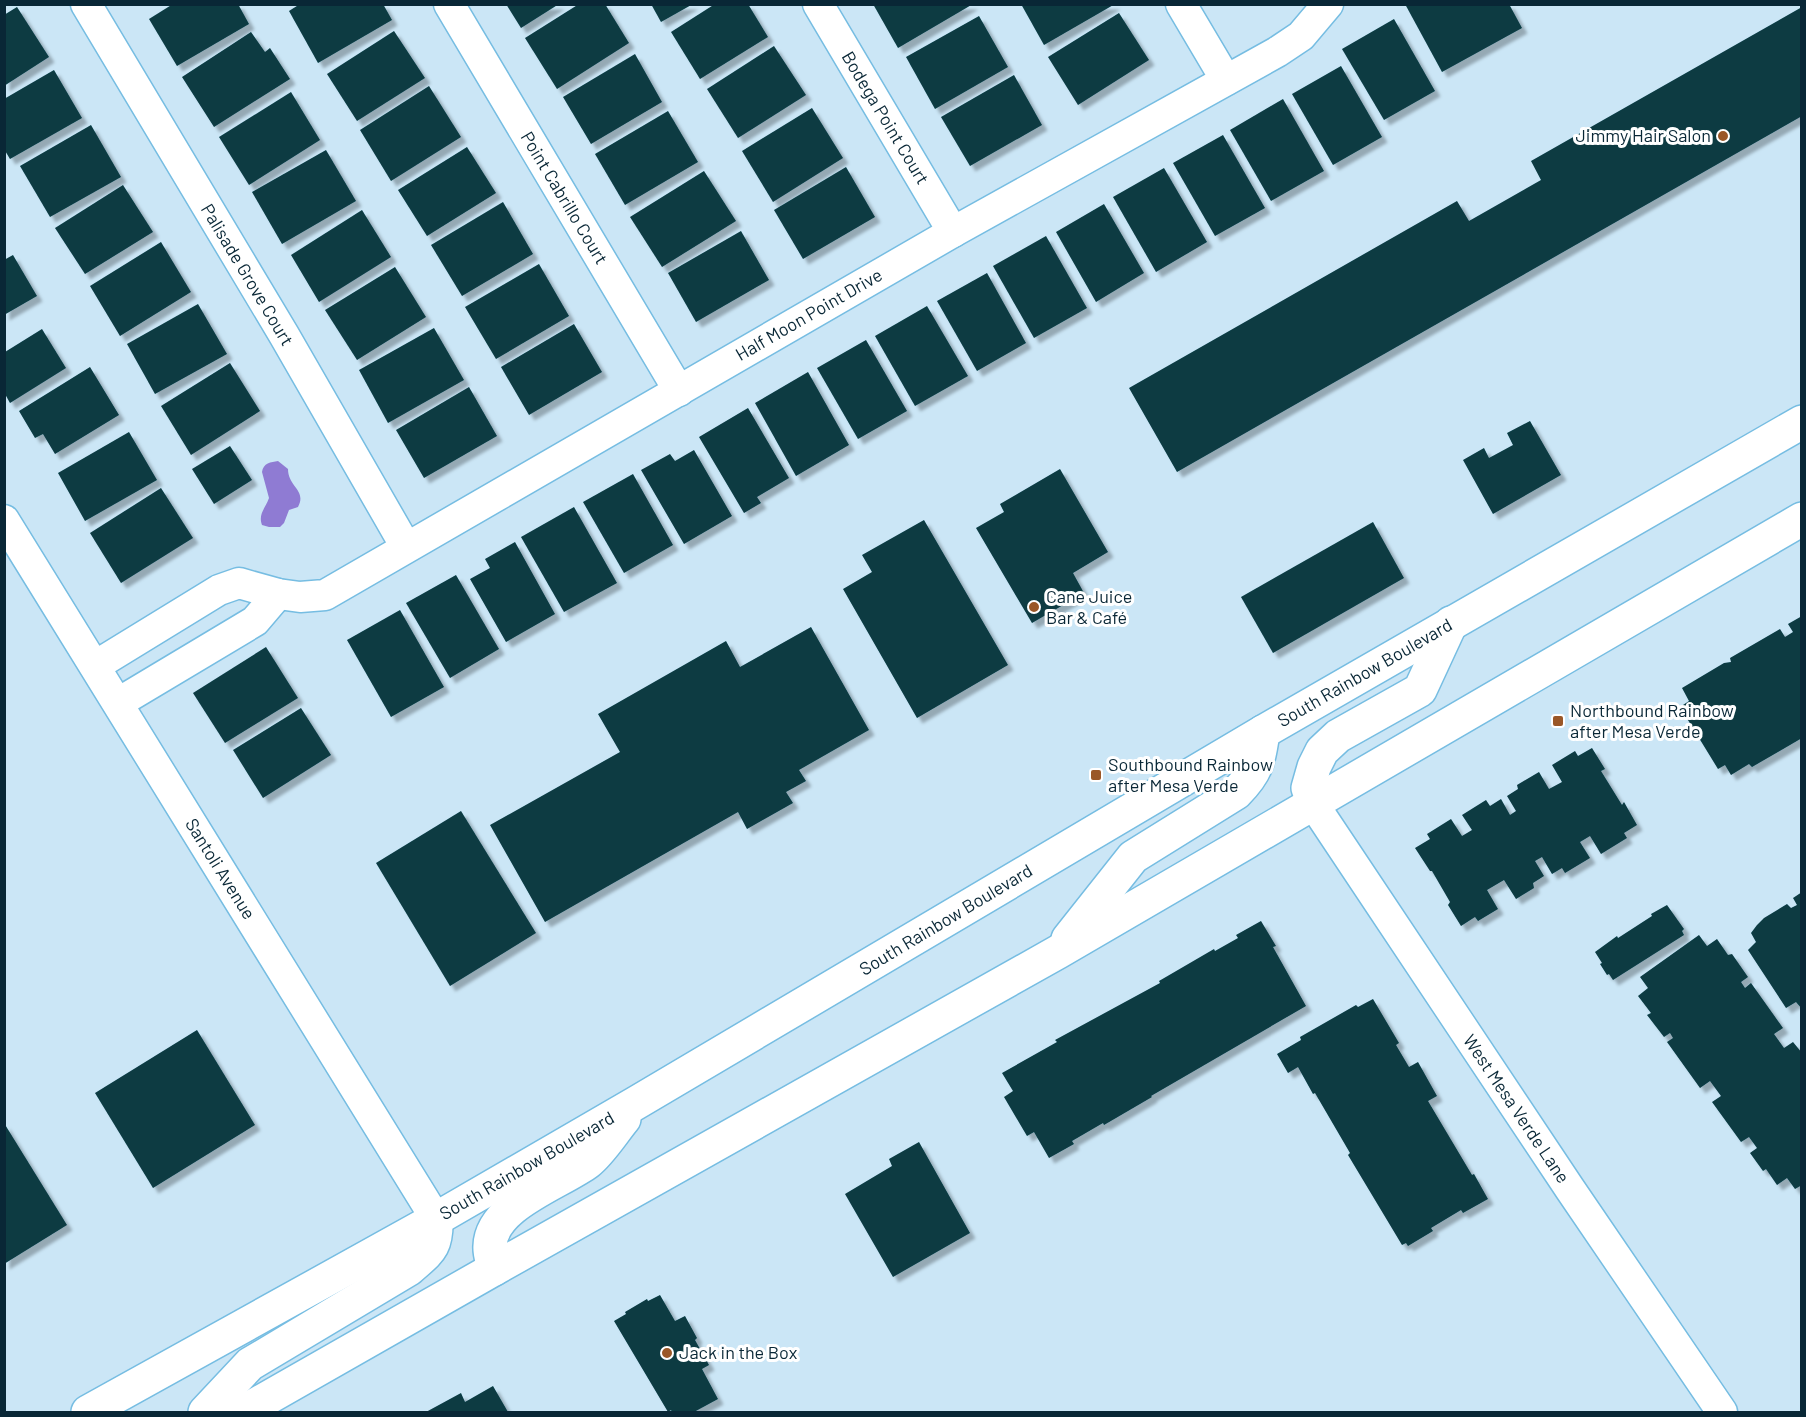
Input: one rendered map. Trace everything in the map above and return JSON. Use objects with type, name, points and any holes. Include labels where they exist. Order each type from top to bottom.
[{"type":"main road","name":"South Rainbow Boulevard","points":[[88,1413],[436,1219],[1263,732],[1802,422]]},
{"type":"main road","points":[[243,1413],[1314,805],[1796,519]]},
{"type":"main road","points":[[1314,805],[1308,788],[1314,767],[1322,751],[1338,736],[1420,690],[1451,623]]},
{"type":"main road","points":[[1058,952],[1133,857],[1236,793],[1249,780],[1259,759],[1263,732]]},
{"type":"main road","points":[[494,1269],[490,1245],[496,1226],[504,1215],[518,1203],[590,1161],[636,1103]]},
{"type":"main road","points":[[205,1413],[250,1364],[409,1269],[431,1249],[436,1235],[436,1219]]},
{"type":"street","name":"Palisade Grove Court","points":[[86,4],[284,335],[406,547]]},
{"type":"street","name":"Point Cabrillo Court","points":[[449,4],[679,391]]},
{"type":"street","name":"Bodega Point Court","points":[[818,4],[953,232]]},
{"type":"street","points":[[1181,4],[1226,80]]},
{"type":"street","name":"Half Moon Point Drive","points":[[95,666],[219,590],[239,583],[278,594],[300,597],[325,595],[953,232],[1277,52],[1301,36],[1328,4]]},
{"type":"street","name":"Santoli Avenue","points":[[4,520],[436,1219]]},
{"type":"street","points":[[118,703],[255,621],[278,594]]},
{"type":"street","name":"West Mesa Verde Lane","points":[[1314,805],[1722,1413]]},
{"type":"shaded area","points":[[278,461],[288,469],[291,480],[299,492],[300,501],[298,507],[289,510],[280,527],[269,527],[262,525],[261,521],[261,515],[269,498],[262,472],[266,465]]},
{"type":"building","points":[[173,4],[238,4],[249,24],[177,66],[149,19]]},
{"type":"building","points":[[300,4],[383,4],[392,20],[318,63],[289,11]]},
{"type":"building","points":[[506,4],[559,4],[521,28]]},
{"type":"building","points":[[579,4],[605,4],[629,43],[557,89],[525,38]]},
{"type":"building","points":[[651,4],[693,4],[661,22]]},
{"type":"building","points":[[715,4],[748,4],[768,37],[700,79],[671,32]]},
{"type":"building","points":[[873,4],[973,4],[898,48]]},
{"type":"building","points":[[1021,4],[1115,4],[1044,45]]},
{"type":"building","points":[[1405,4],[1509,4],[1522,28],[1442,72]]},
{"type":"building","points":[[17,7],[49,57],[4,86],[4,15]]},
{"type":"building","points":[[1802,7],[1802,116],[1177,472],[1129,388],[1457,201],[1469,221],[1541,180],[1531,161]]},
{"type":"building","points":[[1119,13],[1149,60],[1078,105],[1048,57]]},
{"type":"building","points":[[979,16],[1008,67],[935,109],[906,57]]},
{"type":"building","points":[[1394,19],[1435,91],[1384,120],[1342,49]]},
{"type":"building","points":[[394,31],[425,78],[357,121],[327,74]]},
{"type":"building","points":[[251,32],[265,52],[270,48],[290,79],[214,127],[182,77]]},
{"type":"building","points":[[774,46],[806,95],[738,138],[707,89]]},
{"type":"building","points":[[635,54],[662,102],[591,144],[563,97]]},
{"type":"building","points":[[1341,66],[1382,137],[1333,165],[1292,94]]},
{"type":"building","points":[[54,70],[82,118],[10,159],[4,149],[4,99]]},
{"type":"building","points":[[1014,75],[1042,125],[970,166],[941,117]]},
{"type":"building","points":[[429,86],[461,137],[391,181],[360,130]]},
{"type":"building","points":[[291,92],[320,140],[249,185],[219,137]]},
{"type":"building","points":[[1283,99],[1324,171],[1271,201],[1230,130]]},
{"type":"building","points":[[812,108],[843,158],[773,202],[742,151]]},
{"type":"building","points":[[668,111],[698,162],[625,205],[595,154]]},
{"type":"building","points":[[91,125],[121,177],[50,217],[20,166]]},
{"type":"building","points":[[1223,135],[1265,208],[1215,236],[1173,163]]},
{"type":"building","points":[[467,147],[496,193],[427,236],[398,190]]},
{"type":"building","points":[[326,150],[356,201],[282,244],[252,192]]},
{"type":"building","points":[[846,167],[875,217],[803,259],[774,210]]},
{"type":"building","points":[[1164,168],[1207,242],[1156,272],[1113,197]]},
{"type":"building","points":[[704,171],[736,221],[662,267],[630,217]]},
{"type":"building","points":[[123,185],[153,232],[85,274],[55,228]]},
{"type":"building","points":[[503,202],[533,254],[462,296],[431,245]]},
{"type":"building","points":[[1104,204],[1144,273],[1096,302],[1056,232]]},
{"type":"building","points":[[362,210],[391,257],[319,302],[291,255]]},
{"type":"building","points":[[741,231],[769,280],[696,322],[668,273]]},
{"type":"building","points":[[1046,236],[1087,308],[1034,338],[993,266]]},
{"type":"building","points":[[161,242],[191,292],[120,336],[90,286]]},
{"type":"building","points":[[13,255],[37,296],[4,315],[4,260]]},
{"type":"building","points":[[539,264],[569,316],[496,359],[465,307]]},
{"type":"building","points":[[395,267],[426,317],[357,360],[325,310]]},
{"type":"building","points":[[987,273],[1026,343],[977,371],[937,301]]},
{"type":"building","points":[[198,304],[227,354],[155,394],[127,344]]},
{"type":"building","points":[[927,306],[968,376],[915,406],[875,336]]},
{"type":"building","points":[[574,324],[602,372],[529,415],[501,367]]},
{"type":"building","points":[[434,328],[464,380],[388,423],[359,370]]},
{"type":"building","points":[[42,329],[66,368],[10,403],[5,394],[5,352]]},
{"type":"building","points":[[866,340],[907,411],[858,439],[817,368]]},
{"type":"building","points":[[230,363],[260,411],[191,455],[161,406]]},
{"type":"building","points":[[90,367],[119,415],[55,454],[43,434],[35,438],[19,411]]},
{"type":"building","points":[[808,372],[849,445],[796,476],[755,403]]},
{"type":"building","points":[[469,387],[497,436],[424,478],[396,430]]},
{"type":"building","points":[[748,408],[789,478],[757,497],[761,503],[744,513],[699,437]]},
{"type":"building","points":[[1530,421],[1561,475],[1493,514],[1463,460],[1484,448],[1489,458],[1513,445],[1507,433]]},
{"type":"building","points":[[129,432],[157,480],[85,521],[58,473]]},
{"type":"building","points":[[230,446],[252,480],[214,504],[192,469]]},
{"type":"building","points":[[694,450],[732,516],[684,544],[641,470],[670,454],[675,461]]},
{"type":"building","points":[[1060,469],[1108,552],[1073,573],[1084,593],[1032,623],[976,528],[1004,512],[1000,504]]},
{"type":"building","points":[[633,474],[673,545],[624,573],[583,502]]},
{"type":"building","points":[[161,488],[193,538],[121,583],[90,533]]},
{"type":"building","points":[[574,507],[617,583],[564,612],[521,537]]},
{"type":"building","points":[[924,520],[1008,665],[917,718],[843,589],[872,572],[862,555]]},
{"type":"building","points":[[1373,522],[1404,578],[1273,653],[1241,597]]},
{"type":"building","points":[[515,542],[555,614],[506,642],[470,579],[490,568],[485,559]]},
{"type":"building","points":[[456,575],[499,649],[450,678],[406,603]]},
{"type":"building","points":[[400,610],[444,687],[391,717],[347,640]]},
{"type":"building","points":[[1802,616],[1802,738],[1752,767],[1749,764],[1731,775],[1725,765],[1718,769],[1680,707],[1689,701],[1682,688],[1724,663],[1731,662],[1730,658],[1780,629],[1785,637],[1793,632],[1788,624]]},
{"type":"building","points":[[811,627],[869,730],[799,770],[806,781],[786,792],[793,803],[747,829],[738,812],[545,922],[490,825],[620,752],[598,714],[726,641],[740,667]]},
{"type":"building","points":[[266,647],[298,698],[225,743],[193,693]]},
{"type":"building","points":[[301,708],[331,755],[263,798],[233,750]]},
{"type":"building","points":[[1592,748],[1605,769],[1601,771],[1622,805],[1624,802],[1637,825],[1624,833],[1627,838],[1601,854],[1590,836],[1580,842],[1590,858],[1565,873],[1562,868],[1552,874],[1542,857],[1535,861],[1544,876],[1533,883],[1534,888],[1516,899],[1504,880],[1487,890],[1498,909],[1478,921],[1475,917],[1461,926],[1432,871],[1415,848],[1430,839],[1427,834],[1451,819],[1462,836],[1472,830],[1462,815],[1486,800],[1490,806],[1501,799],[1510,815],[1516,811],[1507,796],[1518,789],[1517,785],[1539,772],[1549,789],[1562,782],[1552,765],[1575,751],[1578,756]]},
{"type":"building","points":[[461,811],[536,933],[450,986],[376,863]]},
{"type":"building","points":[[1802,892],[1802,1009],[1796,1002],[1786,1008],[1748,950],[1756,942],[1751,933],[1757,925],[1787,904],[1791,908],[1797,905],[1793,898]]},
{"type":"building","points":[[1667,905],[1684,929],[1682,931],[1684,935],[1613,980],[1609,974],[1607,975],[1595,952]]},
{"type":"building","points":[[1261,921],[1306,1006],[1104,1125],[1103,1123],[1072,1141],[1074,1144],[1049,1158],[1034,1132],[1027,1136],[1004,1097],[1013,1091],[1002,1073],[1057,1042],[1055,1040],[1160,983],[1159,981],[1214,949],[1215,951],[1238,938],[1236,935]]},
{"type":"building","points":[[1699,935],[1707,946],[1717,939],[1728,955],[1732,954],[1748,977],[1741,982],[1745,988],[1751,983],[1783,1028],[1774,1034],[1784,1048],[1793,1042],[1802,1053],[1802,1185],[1795,1189],[1787,1178],[1777,1185],[1766,1169],[1763,1171],[1750,1153],[1757,1148],[1749,1137],[1741,1142],[1712,1102],[1721,1096],[1710,1081],[1700,1088],[1667,1042],[1673,1038],[1670,1033],[1664,1037],[1647,1015],[1651,1013],[1638,996],[1648,988],[1640,977]]},
{"type":"building","points":[[1373,999],[1399,1043],[1396,1045],[1409,1067],[1418,1062],[1437,1096],[1428,1101],[1488,1199],[1463,1213],[1461,1210],[1431,1228],[1433,1231],[1408,1246],[1406,1243],[1402,1245],[1298,1067],[1288,1073],[1277,1054],[1301,1040],[1300,1037],[1356,1005],[1358,1007]]},
{"type":"building","points":[[197,1030],[255,1125],[153,1188],[95,1093]]},
{"type":"building","points":[[4,1123],[67,1225],[4,1264]]},
{"type":"building","points":[[919,1142],[970,1233],[893,1277],[845,1194],[892,1166],[889,1159]]},
{"type":"building","name":"Jack in the Box","points":[[660,1295],[675,1321],[685,1316],[709,1365],[702,1369],[718,1399],[694,1412],[672,1412],[671,1410],[668,1412],[614,1321],[647,1299],[648,1301]]},
{"type":"building","points":[[493,1386],[508,1412],[426,1412],[461,1393],[465,1402]]},
{"type":"place","name":"Jimmy Hair Salon","points":[[1723,136]]},
{"type":"place","name":"Cane Juice Bar & Café","points":[[1034,607]]},
{"type":"place","name":"Northbound Rainbow after Mesa Verde","points":[[1558,721]]},
{"type":"place","name":"Southbound Rainbow after Mesa Verde","points":[[1096,775]]},
{"type":"place","name":"Jack in the Box","points":[[667,1353]]}]
